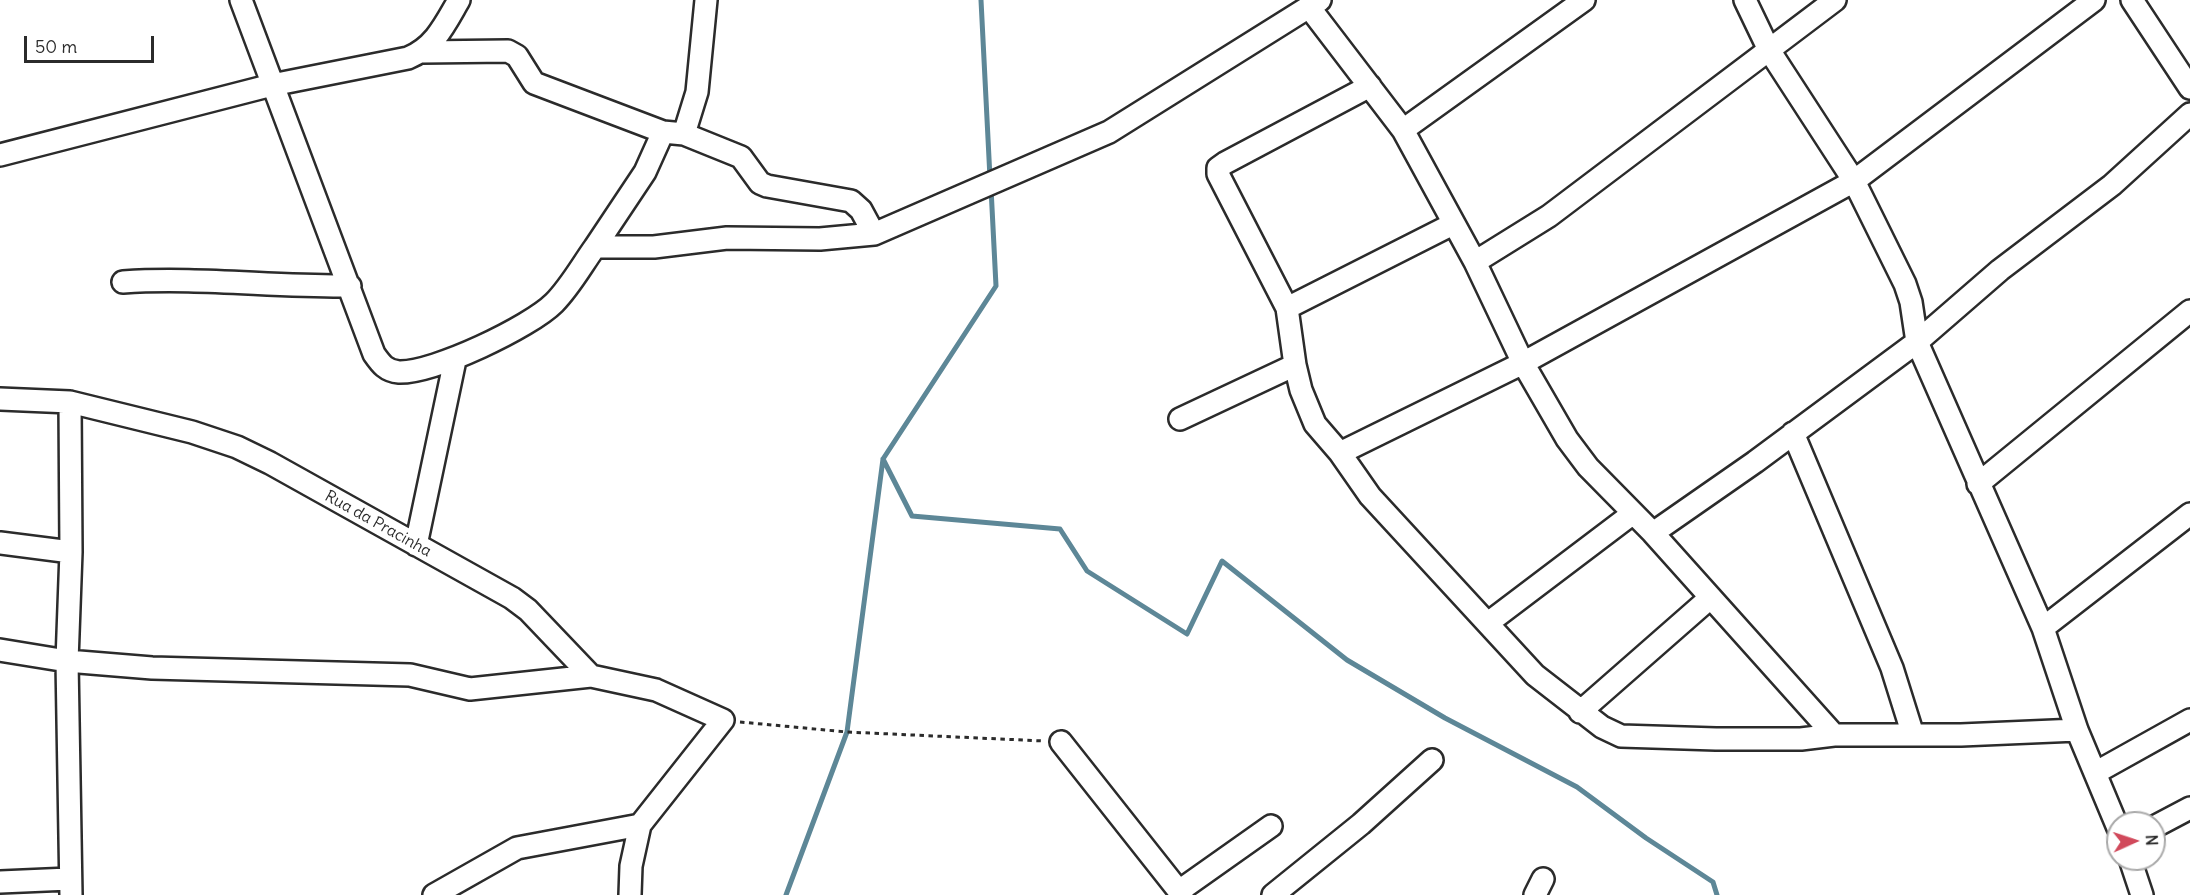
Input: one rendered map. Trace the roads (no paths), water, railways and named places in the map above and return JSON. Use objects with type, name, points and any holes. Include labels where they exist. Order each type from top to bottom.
[{"type":"street","points":[[241,0],[374,354],[383,368],[400,372],[455,360],[538,317],[555,302],[673,133],[697,92],[706,0]]},
{"type":"street","points":[[0,155],[272,85],[408,58],[422,52],[437,38],[459,0]]},
{"type":"street","points":[[1403,130],[1584,0]]},
{"type":"street","points":[[1745,0],[1769,50],[1854,181],[1905,284],[1911,302],[1917,342],[2043,628],[2078,730],[2111,811]]},
{"type":"street","points":[[1475,262],[1549,216],[1835,0]]},
{"type":"street","points":[[1340,453],[1523,363],[1854,181],[2094,0]]},
{"type":"street","points":[[2132,0],[2190,88]]},
{"type":"street","points":[[595,247],[654,248],[727,238],[820,239],[874,234],[1109,132],[1314,4],[1403,130],[1475,262],[1523,363],[1574,448],[1588,467],[1653,533],[1834,735]]},
{"type":"street","points":[[422,52],[508,51],[517,56],[534,82],[741,157],[760,183],[851,201],[861,210],[874,234]]},
{"type":"street","points":[[1370,86],[1218,168],[1218,174],[1287,308],[1301,390],[1316,424],[1340,453],[1370,496],[1535,675],[1580,712],[1621,736],[1801,739],[1834,735],[2078,730]]},
{"type":"street","points":[[1653,533],[1917,342],[2000,270],[2112,185],[2190,114]]},
{"type":"street","points":[[1287,308],[1453,224]]},
{"type":"street","points":[[123,282],[173,279],[303,287],[350,286]]},
{"type":"street","points":[[1978,484],[2190,310]]},
{"type":"street","points":[[416,545],[455,360]]},
{"type":"street","points":[[1180,419],[1295,365]]},
{"type":"street","name":"Rua da Pracinha","points":[[0,399],[70,402],[192,432],[237,447],[512,598],[528,610],[591,676]]},
{"type":"street","points":[[0,882],[70,887],[67,661],[70,402]]},
{"type":"street","points":[[1793,433],[1892,668],[1912,735]]},
{"type":"street","points":[[1488,623],[1632,514]]},
{"type":"street","points":[[2043,628],[2190,514]]},
{"type":"street","points":[[0,543],[70,552]]},
{"type":"street","points":[[1580,712],[1710,598]]},
{"type":"street","points":[[0,650],[67,661],[162,668],[410,675],[470,689],[591,676],[656,690],[723,720],[640,825],[631,866],[630,895]]},
{"type":"street","points":[[2095,773],[2190,720]]},
{"type":"street","points":[[1061,742],[1180,893],[1271,826]]},
{"type":"street","points":[[1273,895],[1361,824],[1432,760]]},
{"type":"street","points":[[2166,820],[2190,808]]},
{"type":"street","points":[[435,895],[517,848],[640,825]]},
{"type":"street","points":[[2134,871],[2142,895]]},
{"type":"waterway","points":[[981,0],[990,178]]},
{"type":"waterway","points":[[786,895],[847,732],[883,459],[996,286],[991,188]]},
{"type":"waterway","points":[[883,459],[912,516],[1060,529],[1087,571],[1187,634],[1222,561],[1347,660],[1445,718],[1577,787],[1646,838],[1713,882],[1717,895]]}]
